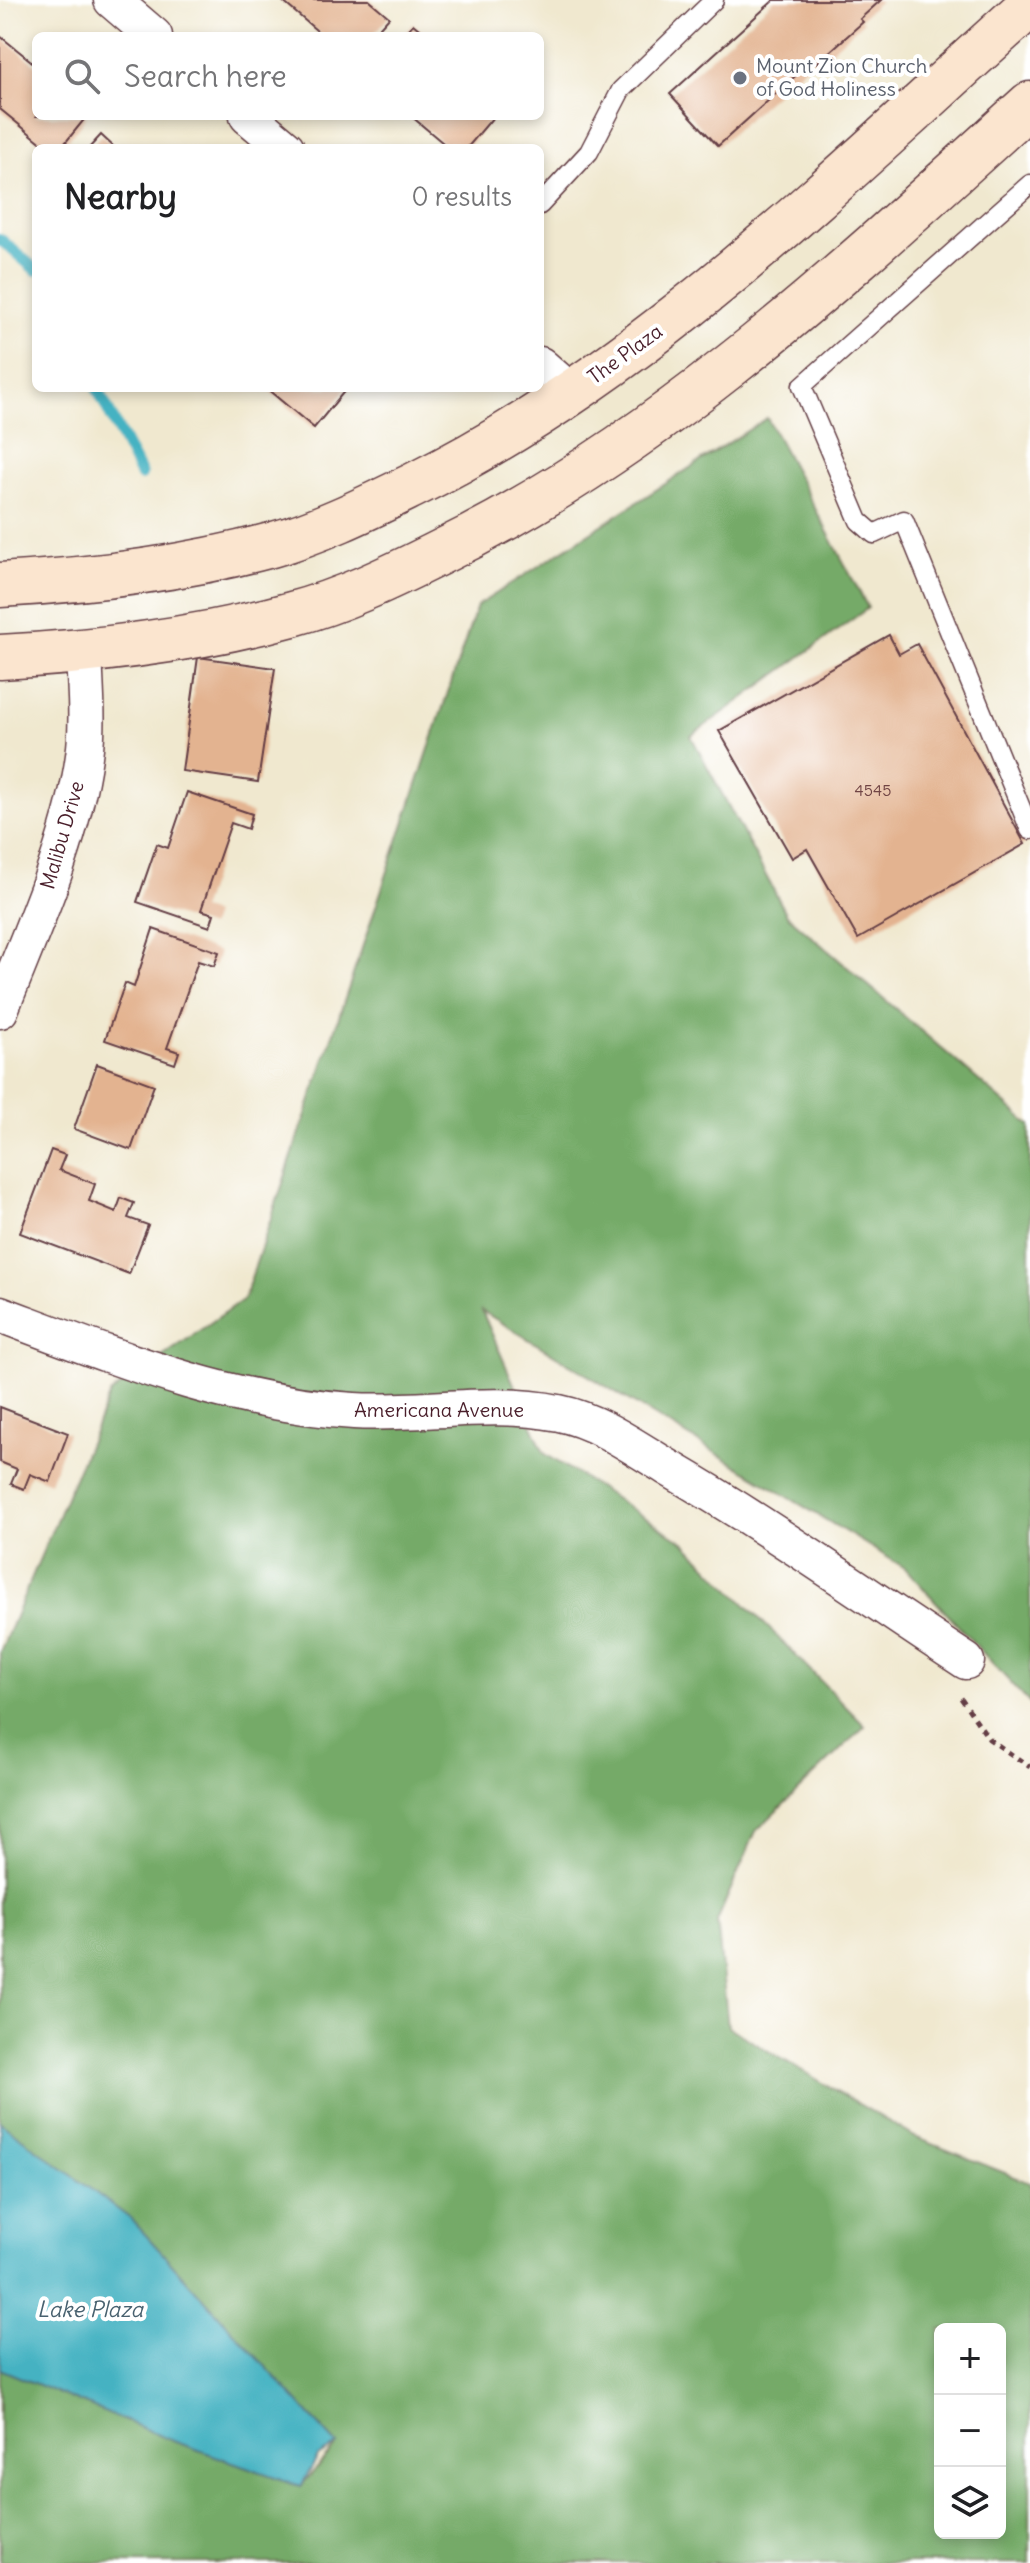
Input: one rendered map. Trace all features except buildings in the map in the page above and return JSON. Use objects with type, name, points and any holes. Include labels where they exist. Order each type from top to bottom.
[{"type":"main road","name":"The Plaza","points":[[556,379],[694,304],[1030,5]]},
{"type":"main road","points":[[0,657],[84,652],[186,637],[294,614],[400,572],[501,523],[597,465],[740,360],[1030,104]]},
{"type":"main road","name":"The Plaza","points":[[0,585],[67,582],[143,571],[273,544],[371,506],[465,460],[541,392]]},
{"type":"street","points":[[112,0],[149,32]]},
{"type":"street","points":[[253,120],[281,144]]},
{"type":"street","name":"Malibu Drive","points":[[0,1010],[46,892],[76,797],[84,754],[84,652]]},
{"type":"street","name":"Americana Avenue","points":[[0,1314],[206,1387],[255,1400],[355,1411],[475,1407],[562,1413],[608,1432],[701,1486],[966,1661]]},
{"type":"lane","points":[[544,201],[589,152],[621,90],[714,0]]},
{"type":"lane","points":[[1030,184],[802,386],[859,521],[874,534],[904,520],[1030,830]]},
{"type":"path","points":[[966,1661],[957,1693],[989,1739],[1030,1767]]},
{"type":"green space","points":[[767,418],[868,608],[691,736],[787,915],[1030,1125],[1030,1704],[905,1568],[482,1311],[544,1453],[685,1543],[865,1726],[756,1831],[717,1921],[728,2027],[915,2137],[1030,2183],[1030,2563],[0,2563],[0,2369],[176,2442],[301,2486],[337,2445],[132,2220],[0,2122],[0,1652],[110,1394],[244,1299],[477,606]]},
{"type":"water","name":"Lake Plaza","points":[[0,2122],[132,2220],[337,2445],[318,2457],[301,2486],[176,2442],[0,2369]]},
{"type":"waterway","points":[[0,239],[32,267]]},
{"type":"waterway","points":[[99,392],[141,475]]},
{"type":"place","name":"Mount Zion Church of God Holiness","points":[[740,78]]}]
